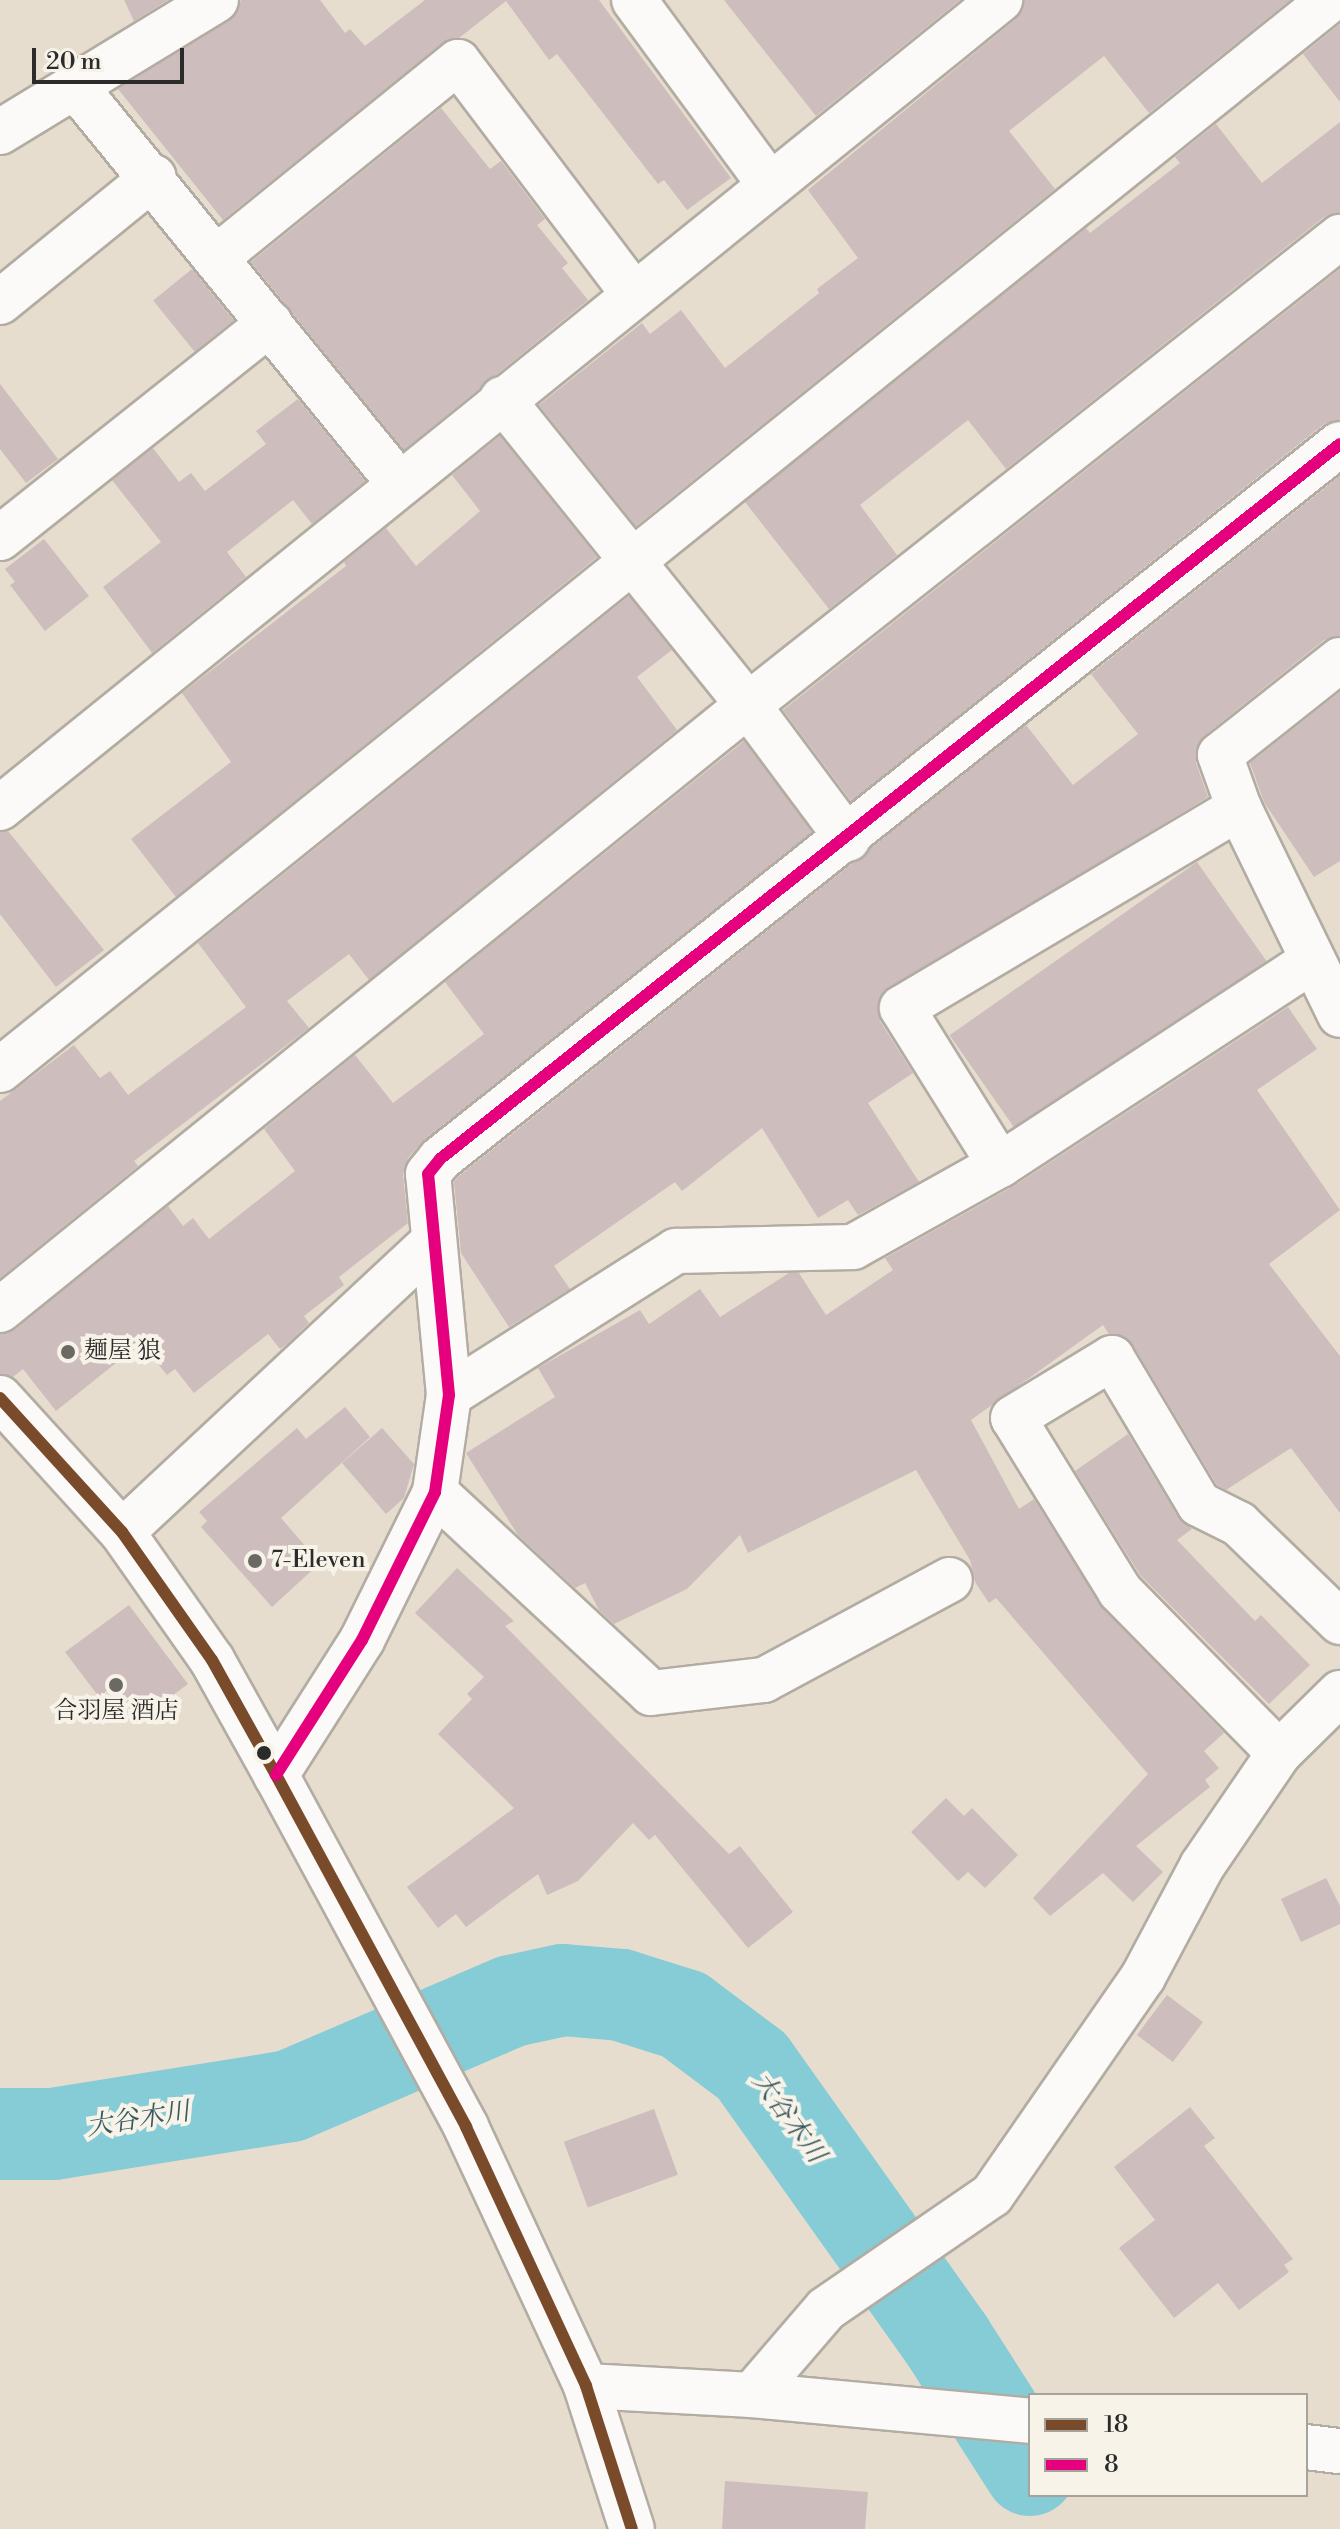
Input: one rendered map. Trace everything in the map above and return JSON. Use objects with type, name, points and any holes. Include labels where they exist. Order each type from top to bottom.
[{"type":"street","points":[[0,132],[216,0]]},
{"type":"street","points":[[634,0],[770,185]]},
{"type":"street","points":[[0,808],[633,293],[1000,0]]},
{"type":"street","points":[[0,1070],[1330,0]]},
{"type":"street","points":[[217,257],[458,62],[633,293]]},
{"type":"street","points":[[74,85],[154,177],[399,483]]},
{"type":"street","points":[[0,302],[154,177]]},
{"type":"street","points":[[0,1310],[748,705],[1340,237]]},
{"type":"street","points":[[0,538],[270,323]]},
{"type":"street","points":[[502,399],[748,705],[848,839]]},
{"type":"street","points":[[276,1775],[362,1640],[435,1492],[449,1395],[428,1174],[440,1159],[848,839],[1340,444]]},
{"type":"street","points":[[1340,660],[1220,755],[1239,808],[1340,1015]]},
{"type":"street","points":[[1000,1165],[902,1008],[1239,808]]},
{"type":"street","points":[[449,1395],[676,1251],[853,1247],[1000,1165],[1312,961]]},
{"type":"street","points":[[122,1532],[433,1242]]},
{"type":"street","points":[[1279,1753],[1120,1591],[1013,1418],[1112,1358],[1199,1504],[1239,1524],[1340,1622]]},
{"type":"street","points":[[0,1398],[122,1532],[212,1660],[461,2117],[586,2386],[632,2529]]},
{"type":"street","points":[[435,1492],[651,1693],[764,1680],[950,1580]]},
{"type":"street","points":[[752,2395],[826,2309],[941,2234],[992,2195],[1023,2157],[1143,1977],[1202,1866],[1279,1753],[1340,1693]]},
{"type":"street","points":[[586,2386],[752,2395],[1028,2421]]},
{"type":"street","points":[[1308,2447],[1340,2451]]},
{"type":"building","points":[[124,0],[168,0],[134,21]]},
{"type":"building","points":[[241,0],[320,0],[345,33],[350,29],[365,46],[425,0],[599,0],[731,178],[687,210],[664,180],[658,184],[557,54],[549,60],[506,1],[459,38],[442,43],[223,220],[118,89],[229,21]]},
{"type":"building","points":[[724,0],[960,0],[816,116]]},
{"type":"building","points":[[1024,0],[1290,0],[1149,113],[1104,56],[1009,131],[1055,189],[636,526],[539,405],[642,323],[650,334],[681,310],[725,368],[819,293],[817,289],[858,258],[808,190],[1016,19]]},
{"type":"building","points":[[1340,24],[1340,102],[1303,54]]},
{"type":"building","points":[[441,108],[490,169],[501,161],[545,219],[537,225],[568,263],[562,268],[588,300],[404,450],[251,262]]},
{"type":"building","points":[[1340,122],[1340,213],[1324,217],[1006,469],[968,420],[860,505],[897,555],[829,609],[745,502],[1086,228],[1090,233],[1180,163],[1175,157],[1216,124],[1262,183]]},
{"type":"building","points":[[192,269],[234,320],[195,352],[153,300]]},
{"type":"building","points":[[1340,269],[1340,420],[1324,424],[851,801],[783,710]]},
{"type":"building","points":[[0,384],[58,459],[26,483],[0,449]]},
{"type":"building","points":[[298,399],[365,481],[312,524],[293,500],[227,552],[246,577],[152,653],[103,587],[161,542],[112,480],[153,448],[179,482],[191,473],[205,491],[266,444],[256,431]]},
{"type":"building","points":[[500,436],[597,557],[176,897],[131,839],[231,762],[182,693],[346,566],[344,562],[386,528],[416,566],[480,511],[452,475]]},
{"type":"building","points":[[1340,476],[1340,636],[1324,640],[1204,736],[1196,749],[1196,763],[1208,797],[881,995],[880,1021],[913,1073],[868,1103],[919,1182],[858,1215],[848,1200],[818,1218],[762,1128],[682,1191],[675,1182],[554,1266],[570,1289],[509,1327],[461,1253],[454,1182],[458,1177],[1026,725],[1073,785],[1138,734],[1091,674]]},
{"type":"building","points":[[44,539],[89,596],[45,631],[10,585],[15,582],[5,569]]},
{"type":"building","points":[[629,596],[672,650],[637,677],[677,730],[369,980],[349,954],[287,1001],[309,1028],[134,1161],[138,1166],[0,1278],[0,1101],[74,1045],[100,1078],[110,1071],[128,1095],[246,1007],[198,943]]},
{"type":"building","points":[[1340,692],[1340,861],[1314,877],[1264,802],[1250,763]]},
{"type":"building","points":[[744,741],[812,832],[424,1140],[408,1158],[403,1175],[408,1223],[339,1277],[344,1285],[304,1316],[309,1323],[287,1344],[280,1349],[268,1334],[194,1393],[175,1369],[167,1375],[141,1343],[56,1411],[23,1369],[13,1377],[0,1374],[0,1334],[16,1329],[168,1206],[183,1226],[193,1218],[209,1239],[295,1171],[264,1129],[355,1055],[393,1103],[484,1034],[445,982]]},
{"type":"building","points":[[8,831],[104,950],[56,987],[0,914],[0,832]]},
{"type":"building","points":[[1197,862],[1266,961],[1019,1134],[950,1035]]},
{"type":"building","points":[[1288,1007],[1317,1049],[1257,1090],[1340,1210],[1269,1264],[1340,1356],[1340,1513],[1291,1448],[1226,1490],[1217,1485],[1133,1345],[1123,1336],[1109,1334],[1103,1325],[971,1420],[1019,1509],[1034,1499],[1102,1608],[1224,1733],[1204,1751],[1219,1768],[1205,1780],[1210,1787],[1136,1846],[1163,1872],[1133,1902],[1103,1873],[1050,1916],[1033,1898],[1148,1774],[996,1598],[989,1603],[975,1582],[970,1560],[916,1470],[748,1553],[740,1535],[687,1589],[614,1624],[599,1610],[585,1583],[575,1588],[518,1535],[466,1453],[555,1397],[538,1368],[640,1310],[649,1324],[700,1289],[720,1317],[789,1273],[799,1273],[826,1315],[893,1270],[885,1258],[1014,1186]]},
{"type":"building","points":[[345,1407],[370,1437],[281,1518],[320,1563],[272,1607],[201,1527],[207,1521],[199,1512],[297,1428],[306,1439]]},
{"type":"building","points":[[382,1428],[414,1464],[404,1498],[386,1514],[342,1463]]},
{"type":"building","points":[[1128,1434],[1178,1517],[1192,1529],[1177,1540],[1255,1621],[1261,1615],[1310,1665],[1269,1704],[1140,1575],[1075,1471]]},
{"type":"building","points":[[457,1568],[514,1621],[505,1626],[729,1854],[740,1846],[793,1912],[748,1948],[655,1835],[649,1840],[633,1823],[578,1881],[547,1895],[538,1874],[466,1927],[456,1914],[438,1928],[407,1887],[514,1808],[438,1734],[472,1699],[467,1694],[484,1677],[415,1613]]},
{"type":"building","points":[[129,1605],[188,1684],[154,1709],[147,1699],[132,1711],[113,1686],[99,1697],[65,1652]]},
{"type":"building","points":[[946,1798],[964,1816],[972,1808],[1018,1855],[985,1888],[968,1872],[958,1881],[911,1832]]},
{"type":"building","points":[[1326,1878],[1340,1906],[1340,1924],[1301,1942],[1281,1899]]},
{"type":"building","points":[[1167,1995],[1203,2022],[1173,2062],[1137,2035]]},
{"type":"building","points":[[1190,2107],[1215,2138],[1204,2146],[1293,2259],[1284,2265],[1289,2272],[1239,2310],[1218,2283],[1174,2318],[1119,2248],[1155,2220],[1114,2167]]},
{"type":"building","points":[[654,2109],[678,2175],[588,2208],[564,2142]]},
{"type":"building","points":[[725,2481],[868,2492],[865,2529],[722,2529]]},
{"type":"waterway","name":"大谷木川","points":[[0,2134],[53,2134],[290,2096],[512,2001],[563,1990],[621,1995],[684,2015],[752,2066],[948,2342],[1028,2467]]},
{"type":"transit line","name":"8","points":[[276,1775],[362,1640],[435,1492],[449,1395],[428,1174],[440,1159],[1340,444]]},
{"type":"transit line","name":"18","points":[[0,1398],[122,1532],[212,1660],[466,2127],[586,2386],[632,2529]]},
{"type":"place","name":"麺屋 狼","points":[[68,1352]]},
{"type":"place","name":"7-Eleven","points":[[255,1561]]},
{"type":"place","name":"合羽屋 酒店","points":[[116,1685]]}]
